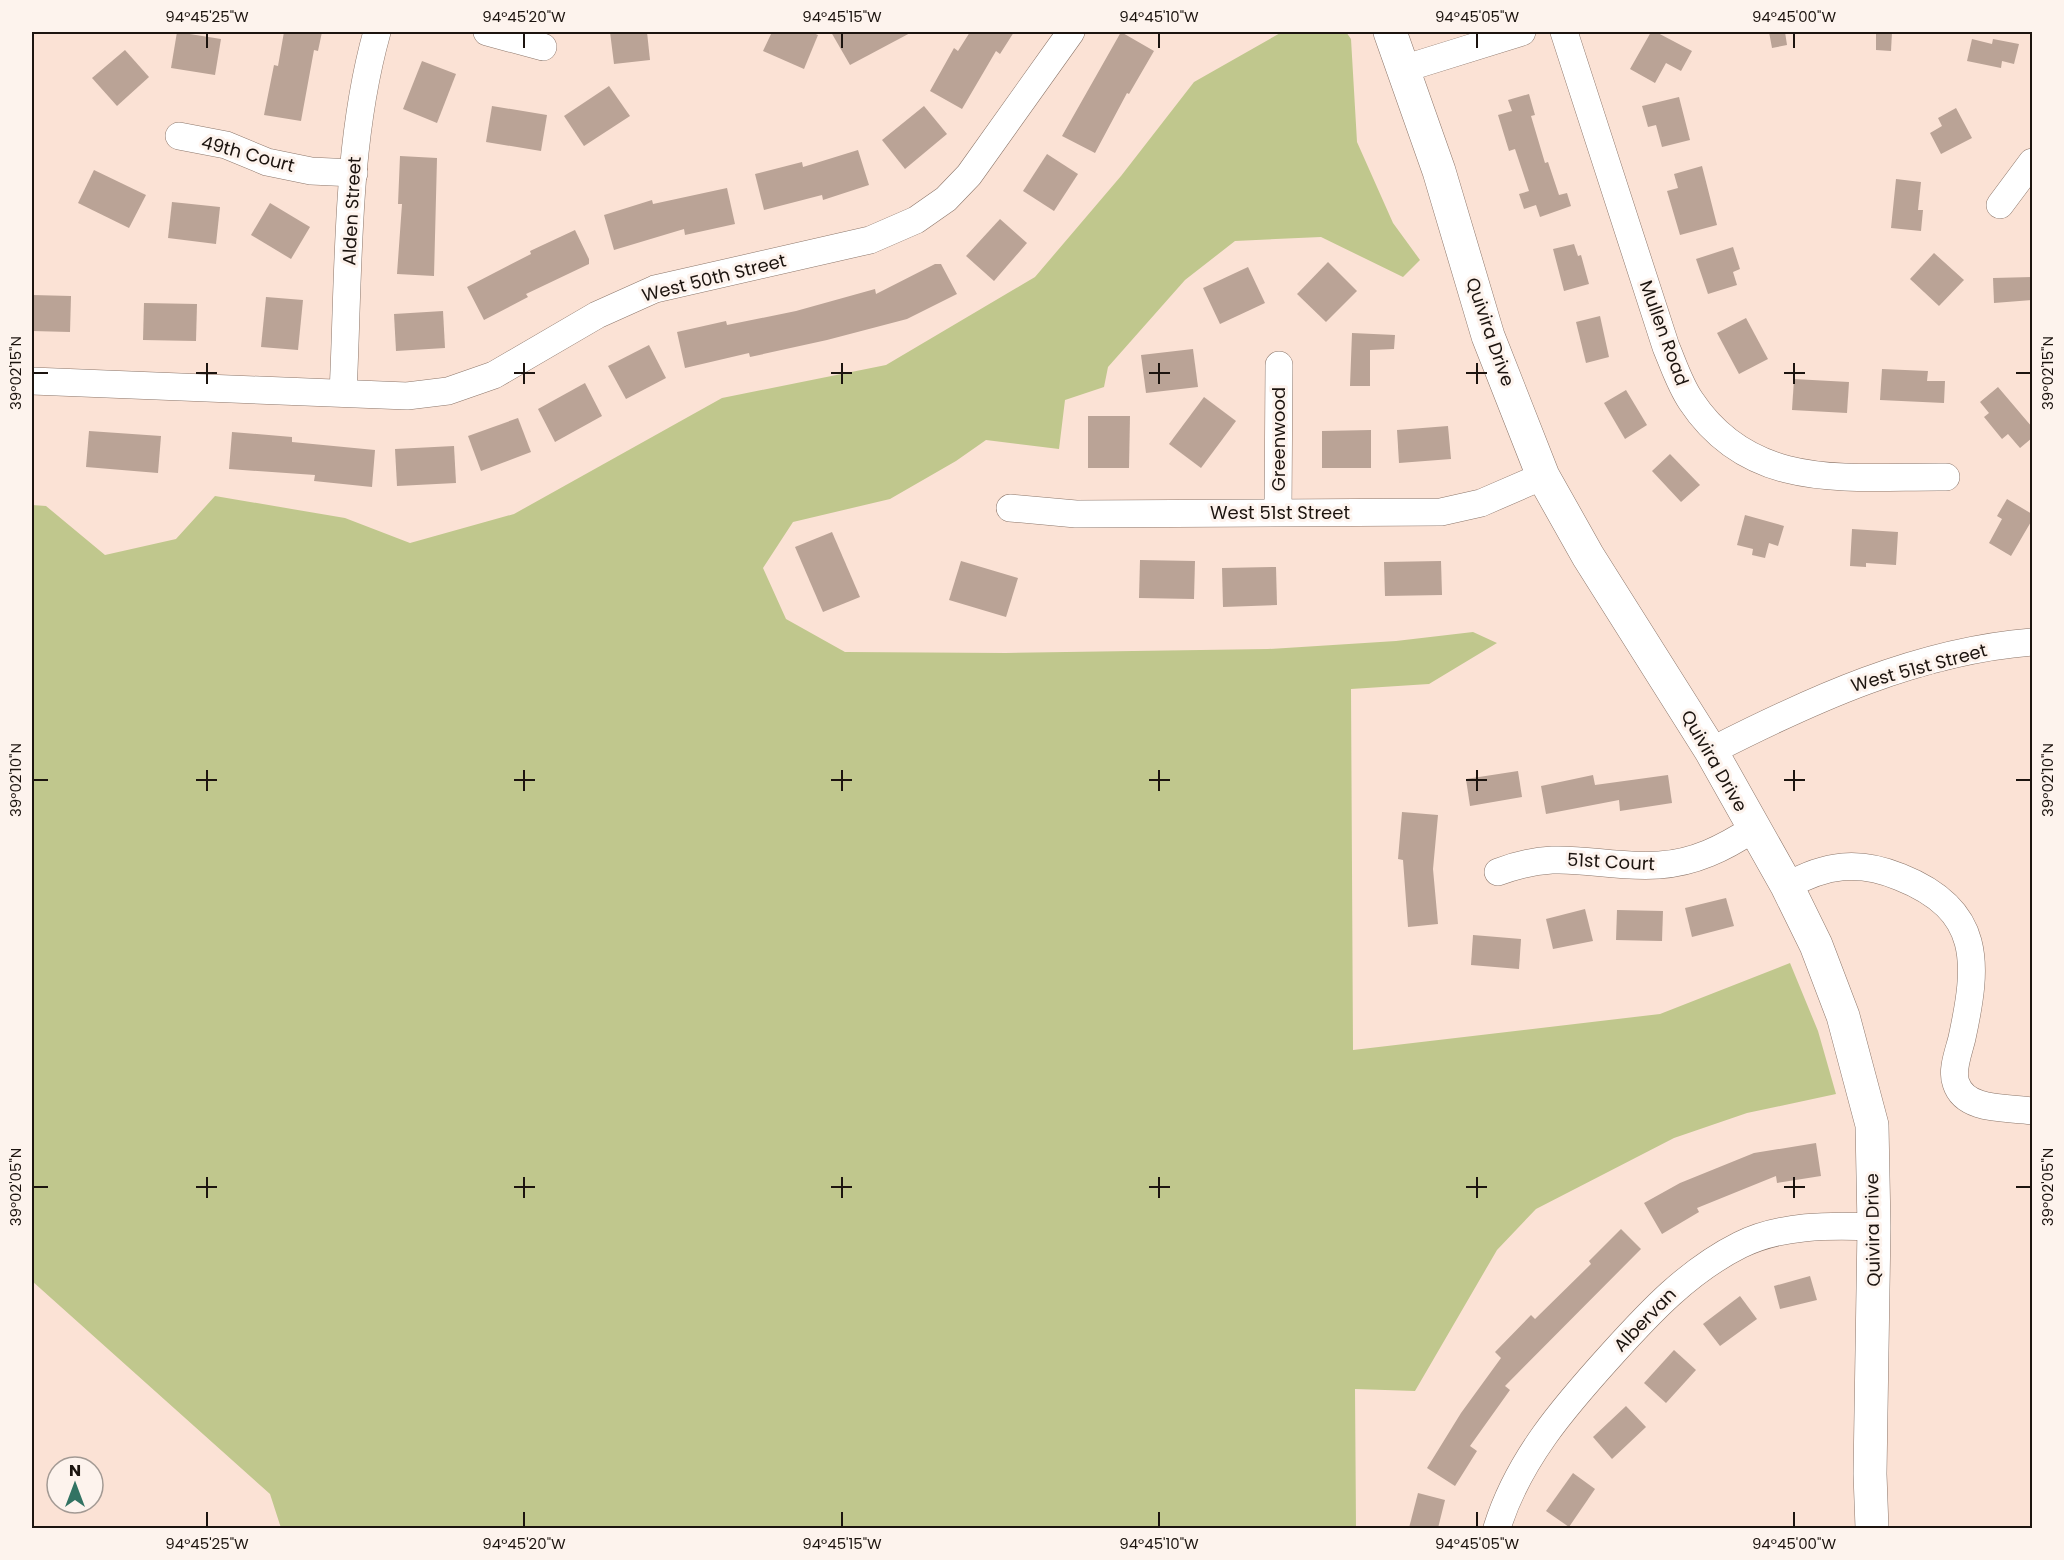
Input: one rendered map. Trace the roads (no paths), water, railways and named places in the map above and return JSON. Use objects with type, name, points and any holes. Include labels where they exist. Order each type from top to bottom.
[{"type":"main road","name":"Quivira Drive","points":[[1398,33],[1403,69],[1439,171],[1488,336],[1543,476],[1588,556],[1711,751],[1787,886],[1832,984],[1855,1055],[1872,1125],[1875,1227],[1870,1474],[1872,1528]]},
{"type":"street","name":"Alden Street","points":[[344,393],[359,110],[378,32]]},
{"type":"street","points":[[488,32],[543,47]]},
{"type":"street","name":"West 50th Street","points":[[32,381],[407,396],[468,386],[494,375],[597,315],[655,289],[870,240],[916,220],[946,199],[969,175],[1071,32]]},
{"type":"street","points":[[1403,69],[1522,32]]},
{"type":"street","name":"Mullen Road","points":[[1564,32],[1666,347],[1681,384],[1705,420],[1746,454],[1770,466],[1799,474],[1946,477]]},
{"type":"street","name":"49th Court","points":[[179,136],[226,145],[267,162],[311,171],[354,173]]},
{"type":"street","points":[[2000,205],[2032,162]]},
{"type":"street","name":"Greenwood","points":[[1278,512],[1279,365]]},
{"type":"street","name":"West 51st Street","points":[[1010,508],[1076,514],[1441,512],[1481,503],[1543,476]]},
{"type":"street","name":"West 51st Street","points":[[1711,751],[1777,717],[1880,675],[1978,650],[2032,642]]},
{"type":"street","name":"51st Court","points":[[1498,872],[1525,862],[1548,859],[1659,865],[1691,860],[1731,843],[1753,829]]},
{"type":"street","points":[[1787,886],[1811,872],[1835,867],[1862,866],[1889,872],[1922,886],[1948,908],[1965,930],[1974,969],[1972,994],[1955,1069],[1955,1082],[1962,1094],[1975,1102],[2032,1111]]},
{"type":"street","name":"Albervan","points":[[1497,1528],[1514,1483],[1533,1450],[1574,1396],[1640,1323],[1685,1279],[1740,1245],[1767,1236],[1820,1227],[1875,1227]]}]
